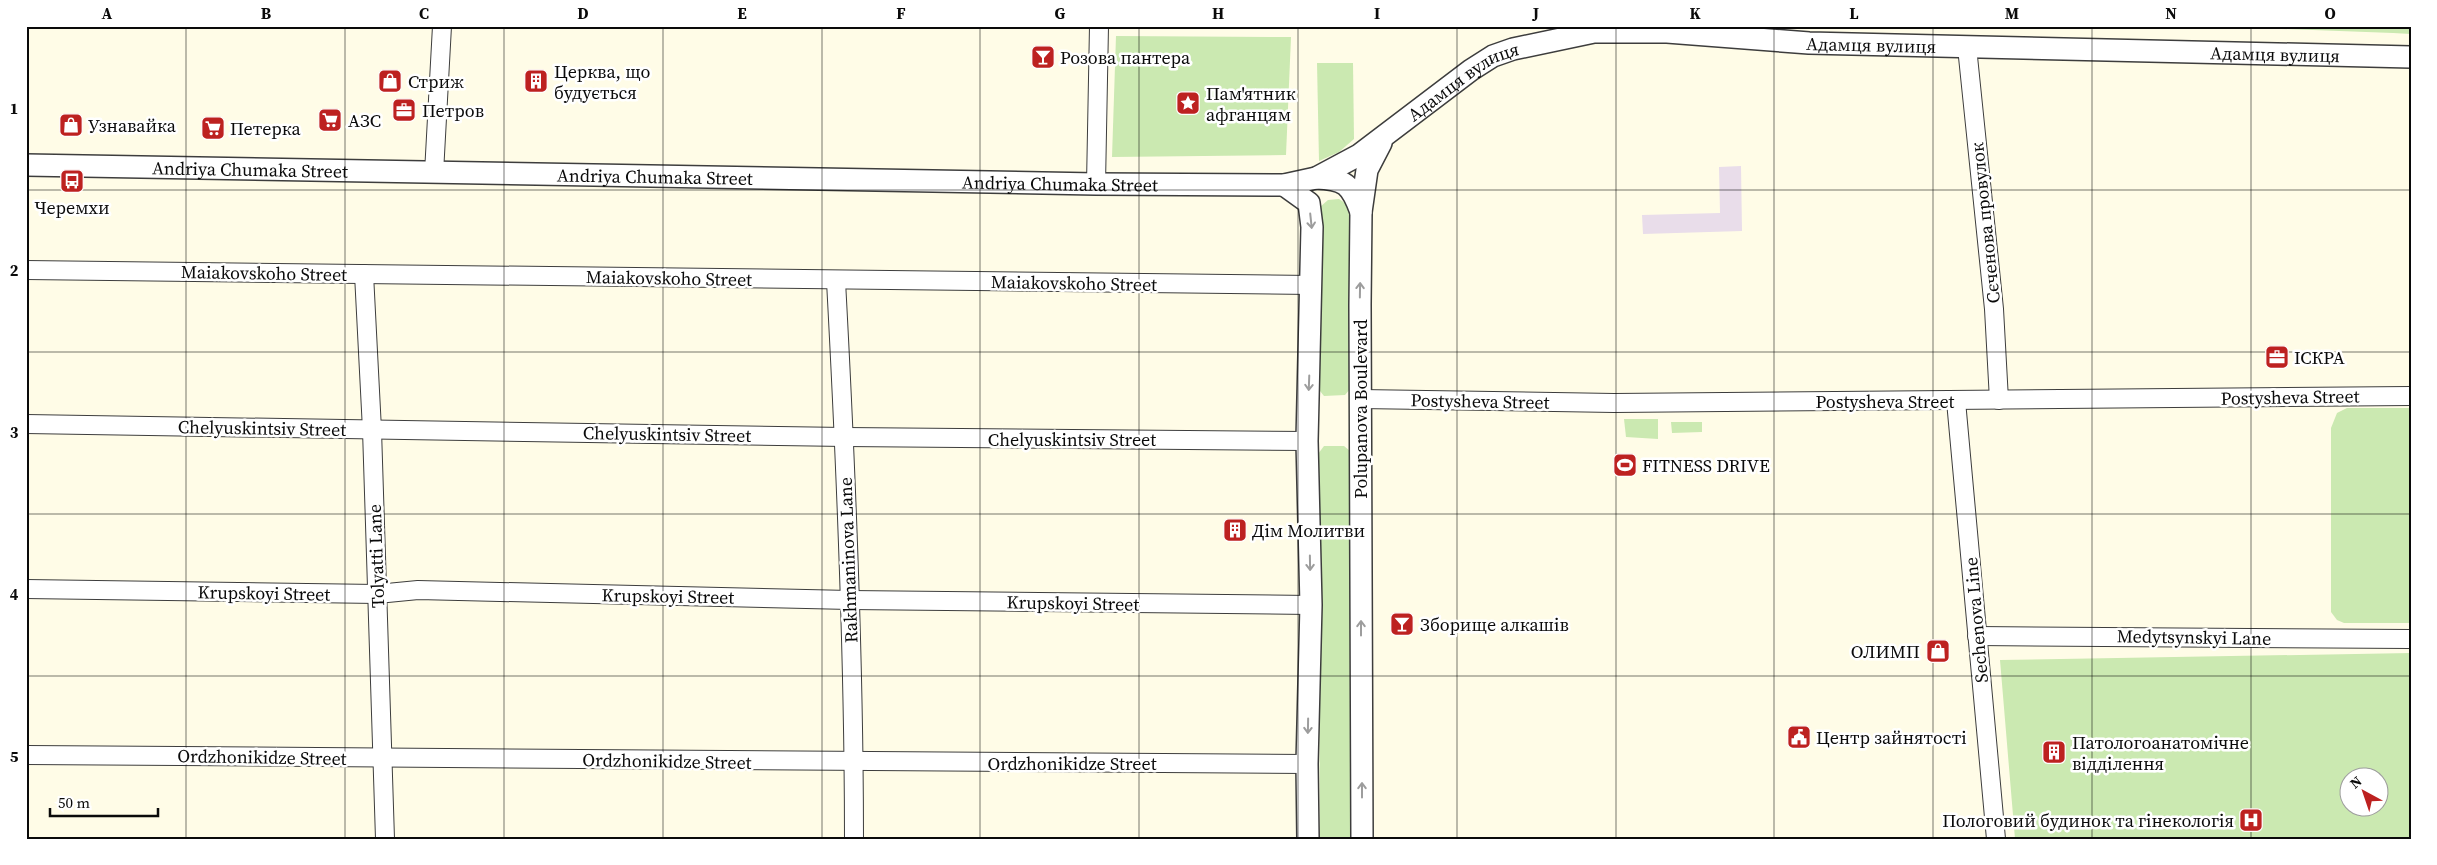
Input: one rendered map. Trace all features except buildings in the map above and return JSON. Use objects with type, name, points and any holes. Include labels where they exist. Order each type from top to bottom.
[{"type":"street","points":[[434,172],[442,26]]},
{"type":"street","points":[[1096,184],[1099,26]]},
{"type":"street","name":"Адамця вулиця","points":[[1284,185],[1316,178],[1359,156],[1493,56],[1513,49],[1594,32],[1668,32],[1808,43],[2411,57]]},
{"type":"street","name":"Сєченова провулок","points":[[1967,47],[1994,309],[1999,400]]},
{"type":"street","name":"Polupanova Boulevard","points":[[1362,839],[1360,399],[1362,212],[1366,170],[1386,134]]},
{"type":"street","name":"Andriya Chumaka Street","points":[[26,165],[1096,184],[1284,185]]},
{"type":"street","points":[[1316,178],[1337,179],[1354,193],[1362,212]]},
{"type":"street","points":[[1284,185],[1309,203],[1312,227],[1307,440],[1311,606],[1307,764],[1308,839]]},
{"type":"street","name":"Maiakovskoho Street","points":[[26,270],[836,281],[1312,285]]},
{"type":"street","name":"Tolyatti Lane","points":[[364,274],[372,430],[384,758],[385,839]]},
{"type":"street","name":"Rakhmaninova Lane","points":[[836,281],[845,437],[854,763],[854,839]]},
{"type":"street","name":"Postysheva Street","points":[[1360,399],[1614,404],[2411,396]]},
{"type":"street","name":"Sechenova Line","points":[[1956,401],[1996,839]]},
{"type":"street","name":"Chelyuskintsiv Street","points":[[26,424],[845,437],[1307,440]]},
{"type":"street","name":"Krupskoyi Street","points":[[26,589],[377,594],[418,590],[850,600],[1311,606]]},
{"type":"street","name":"Medytsynskyi Lane","points":[[1977,636],[2411,639]]},
{"type":"street","name":"Ordzhonikidze Street","points":[[26,755],[854,763],[1307,764]]},
{"type":"shaded area","points":[[1741,166],[1742,231],[1643,234],[1642,215],[1720,213],[1719,167]]},
{"type":"green space","points":[[2201,26],[2411,26],[2411,34],[2393,33]]},
{"type":"green space","points":[[1116,36],[1291,37],[1286,155],[1112,157]]},
{"type":"green space","points":[[1317,63],[1353,63],[1354,139],[1339,152],[1319,161]]},
{"type":"green space","points":[[1339,199],[1345,203],[1351,218],[1350,389],[1345,395],[1324,396],[1320,391],[1320,207],[1328,200]]},
{"type":"green space","points":[[2347,408],[2411,408],[2411,623],[2344,623],[2337,620],[2331,612],[2331,428],[2337,413]]},
{"type":"green space","points":[[1624,419],[1658,419],[1658,439],[1626,437]]},
{"type":"green space","points":[[1671,422],[1702,422],[1702,432],[1672,433]]},
{"type":"green space","points":[[1324,446],[1344,446],[1350,451],[1351,457],[1353,839],[1320,839],[1318,454]]},
{"type":"green space","points":[[2411,653],[2411,839],[2015,839],[2000,660]]},
{"type":"place","name":"Розова пантера","points":[[1043,57]]},
{"type":"place","name":"Стриж","points":[[390,81]]},
{"type":"place","name":"Церква, що будується","points":[[536,81]]},
{"type":"place","name":"Пам'ятник афганцям","points":[[1188,103]]},
{"type":"place","name":"Петров","points":[[404,110]]},
{"type":"place","name":"АЗС","points":[[330,120]]},
{"type":"place","name":"Узнавайка","points":[[71,125]]},
{"type":"place","name":"Петерка","points":[[213,128]]},
{"type":"place","name":"Черемхи","points":[[72,181]]},
{"type":"place","name":"ІСКРА","points":[[2277,357]]},
{"type":"place","name":"FITNESS DRIVE","points":[[1625,465]]},
{"type":"place","name":"Дім Молитви","points":[[1235,530]]},
{"type":"place","name":"Зборище алкашів","points":[[1402,624]]},
{"type":"place","name":"ОЛИМП","points":[[1938,651]]},
{"type":"place","name":"Центр зайнятості","points":[[1799,737]]},
{"type":"place","name":"Патологоанатомічне відділення","points":[[2054,752]]},
{"type":"place","name":"Пологовий будинок та гінекологія","points":[[2251,820]]}]
